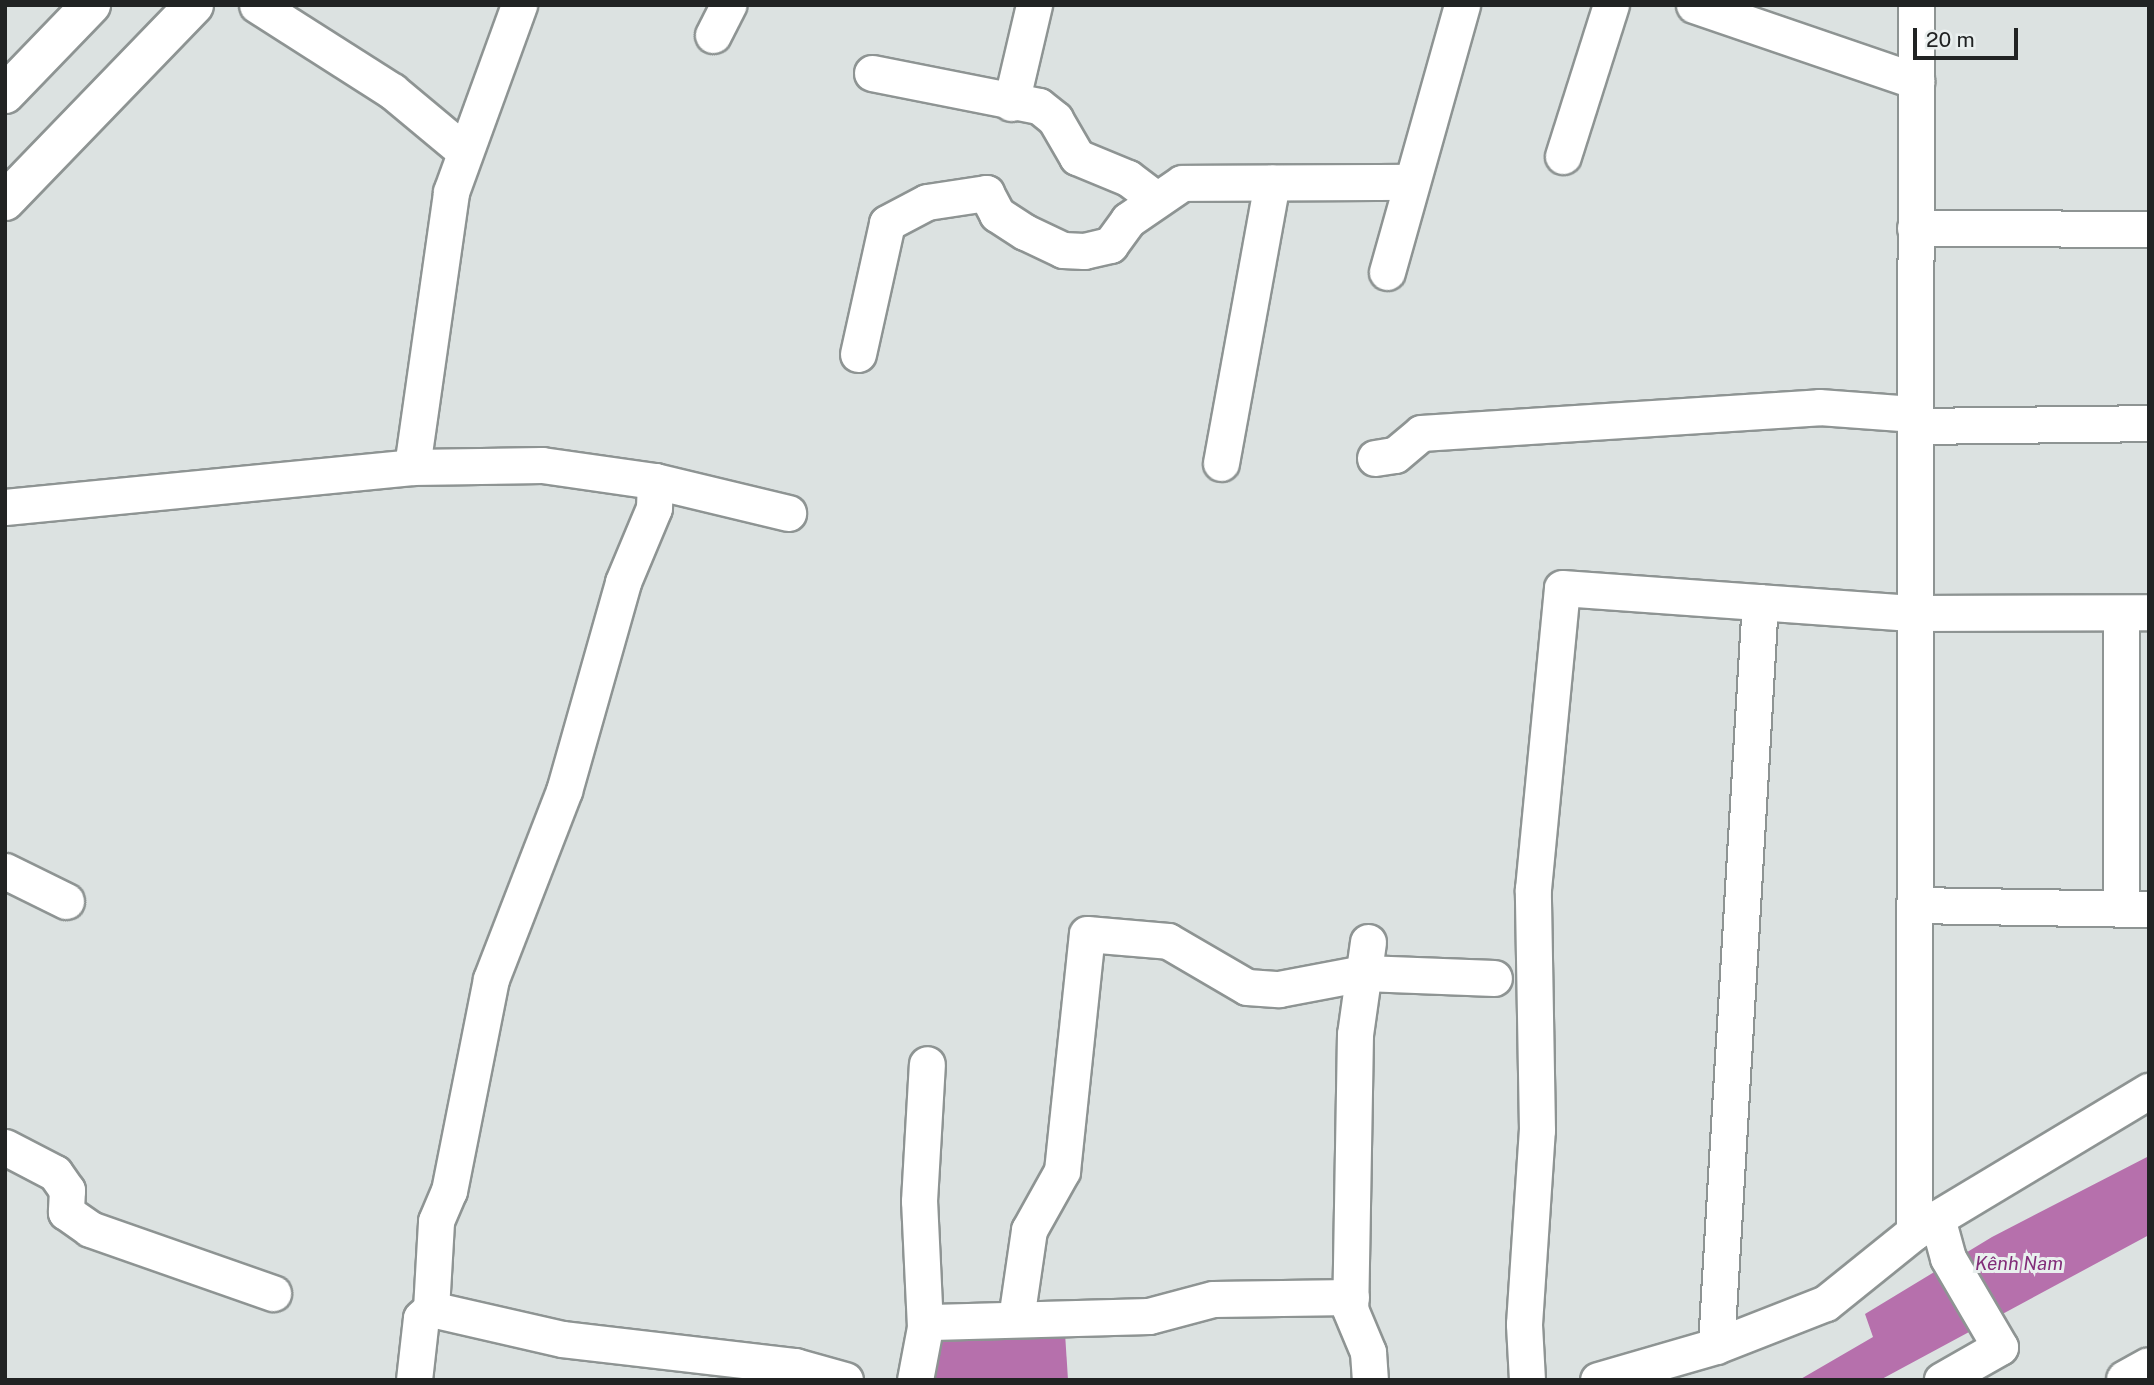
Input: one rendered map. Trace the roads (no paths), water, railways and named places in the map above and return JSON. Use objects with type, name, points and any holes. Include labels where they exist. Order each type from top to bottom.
[{"type":"main road","points":[[5,94],[91,5]]},
{"type":"main road","points":[[5,201],[194,5]]},
{"type":"main road","points":[[2126,1380],[2149,1367]]},
{"type":"street","points":[[257,5],[392,91],[464,151]]},
{"type":"street","points":[[412,467],[434,290],[464,151],[519,5]]},
{"type":"street","points":[[1011,103],[1034,5]]},
{"type":"street","points":[[1387,272],[1462,5]]},
{"type":"street","points":[[1563,156],[1611,5]]},
{"type":"street","points":[[1694,5],[1916,82]]},
{"type":"street","points":[[1916,5],[1914,905],[1925,1225],[1948,1258],[2000,1347],[1942,1380]]},
{"type":"street","points":[[872,73],[1011,103],[1039,106],[1055,119],[1077,158],[1128,178],[1155,198]]},
{"type":"street","points":[[858,354],[887,223],[927,202],[986,193],[997,214],[1026,232],[1063,250],[1084,251],[1110,245],[1155,198],[1182,183],[1411,182]]},
{"type":"street","points":[[1220,463],[1272,183]]},
{"type":"street","points":[[1915,228],[2149,229]]},
{"type":"street","points":[[1375,458],[1395,455],[1421,433],[1819,407],[1915,420],[2149,424]]},
{"type":"street","points":[[5,507],[412,467],[542,465],[655,481],[788,513]]},
{"type":"street","points":[[414,1380],[421,1318],[431,1308],[436,1221],[449,1191],[491,979],[564,791],[623,582],[654,508],[655,481]]},
{"type":"street","points":[[1527,1380],[1524,1324],[1537,1129],[1532,889],[1562,589],[1914,613],[2135,612],[2135,909],[1914,905]]},
{"type":"street","points":[[1716,1346],[1760,602]]},
{"type":"street","points":[[5,871],[66,901]]},
{"type":"street","points":[[1016,1320],[1029,1230],[1062,1171],[1087,934],[1168,941],[1247,987],[1279,989],[1366,957],[1494,978]]},
{"type":"street","points":[[1366,957],[1355,1034],[1351,1297],[1370,1380]]},
{"type":"street","points":[[915,1380],[925,1328],[919,1201],[927,1064]]},
{"type":"street","points":[[1598,1380],[1716,1346],[1826,1303],[1925,1225],[2149,1091]]},
{"type":"street","points":[[5,1147],[55,1173],[67,1190],[66,1212],[90,1229],[273,1293]]},
{"type":"street","points":[[925,1328],[1016,1320],[1149,1316],[1213,1299],[1351,1297]]},
{"type":"street","points":[[431,1308],[562,1339],[795,1366],[845,1380]]},
{"type":"water","name":"Kênh Nam","points":[[2149,1156],[2149,1235],[1880,1380],[1799,1380],[1873,1337],[1865,1314],[1992,1237]]},
{"type":"water","points":[[1065,1333],[1068,1380],[926,1380],[944,1338]]}]
